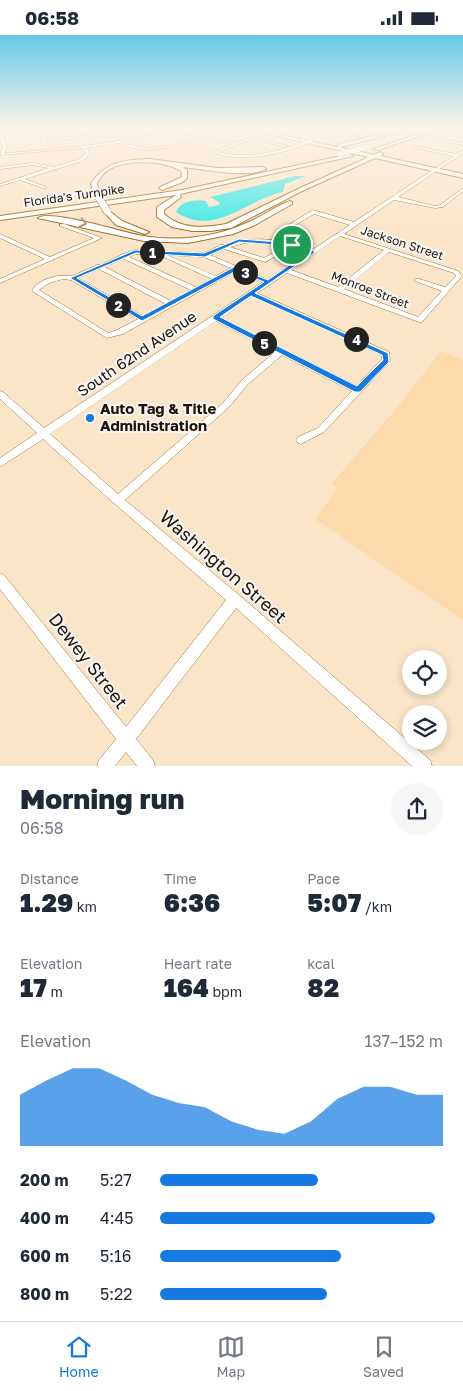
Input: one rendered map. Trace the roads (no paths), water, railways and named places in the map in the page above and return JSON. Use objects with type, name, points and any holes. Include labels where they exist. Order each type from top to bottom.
[{"type":"highway","points":[[143,162],[127,163],[112,167],[96,177],[94,183],[114,219],[138,230],[159,234],[196,236],[236,229],[302,199]]},
{"type":"highway","points":[[99,193],[98,182],[102,175],[126,164],[145,162]]},
{"type":"highway","points":[[127,195],[174,185],[182,181],[186,174],[182,168],[168,163],[148,162]]},
{"type":"highway","points":[[168,162],[234,171],[293,165]]},
{"type":"highway","name":"Florida's Turnpike","points":[[0,212],[127,195],[305,162]]},
{"type":"highway","name":"Florida's Turnpike","points":[[0,219],[119,202],[252,178],[313,162]]},
{"type":"highway","points":[[109,211],[127,224],[150,230],[182,234],[212,233],[232,227],[360,162]]},
{"type":"highway","points":[[330,186],[365,162]]},
{"type":"highway","points":[[410,162],[463,174]]},
{"type":"highway","points":[[252,178],[175,198],[163,205],[160,215],[179,227],[217,228],[228,226],[316,184]]},
{"type":"highway","points":[[0,219],[38,218],[71,220],[134,237],[188,240],[238,231],[290,203]]},
{"type":"street","points":[[0,185],[72,162]]},
{"type":"street","name":"South 62nd Avenue","points":[[0,463],[447,162]]},
{"type":"street","points":[[0,168],[22,165],[55,168]]},
{"type":"street","points":[[21,179],[44,188]]},
{"type":"street","points":[[394,198],[435,207],[442,206],[463,189]]},
{"type":"street","name":"Jackson Street","points":[[283,230],[313,212],[354,224]]},
{"type":"street","points":[[0,281],[99,238],[62,225]]},
{"type":"street","name":"Jackson Street","points":[[339,234],[459,274],[460,276],[447,290]]},
{"type":"street","points":[[0,235],[49,259]]},
{"type":"street","points":[[205,255],[222,246],[239,241],[252,240],[292,245],[312,252]]},
{"type":"street","points":[[222,246],[265,260],[292,245]]},
{"type":"street","points":[[339,290],[388,251]]},
{"type":"street","points":[[72,278],[122,255],[135,252],[205,255],[268,282]]},
{"type":"street","points":[[157,253],[217,279]]},
{"type":"street","points":[[122,255],[196,290]]},
{"type":"street","points":[[98,266],[170,303]]},
{"type":"street","points":[[142,319],[72,278],[64,277],[50,280],[37,287],[35,291],[107,336],[120,332],[236,268]]},
{"type":"street","name":"Monroe Street","points":[[286,270],[419,320],[447,290]]},
{"type":"street","points":[[418,280],[447,290]]},
{"type":"street","points":[[251,293],[386,354],[386,360],[322,430],[301,440]]},
{"type":"street","points":[[216,318],[358,390]]},
{"type":"street","points":[[118,500],[226,405],[245,382],[280,351]]},
{"type":"street","name":"Washington Street","points":[[0,394],[118,500],[235,599],[424,766]]},
{"type":"street","name":"Dewey Street","points":[[0,579],[148,766]]},
{"type":"street","points":[[105,766],[235,599]]},
{"type":"water","points":[[295,176],[306,176],[285,184],[283,192],[217,219],[204,221],[190,219],[176,212],[185,203],[198,200],[206,201],[209,207],[219,205],[220,203],[210,197]]},
{"type":"place","name":"Auto Tag & Title Administration","points":[[90,418]]}]
